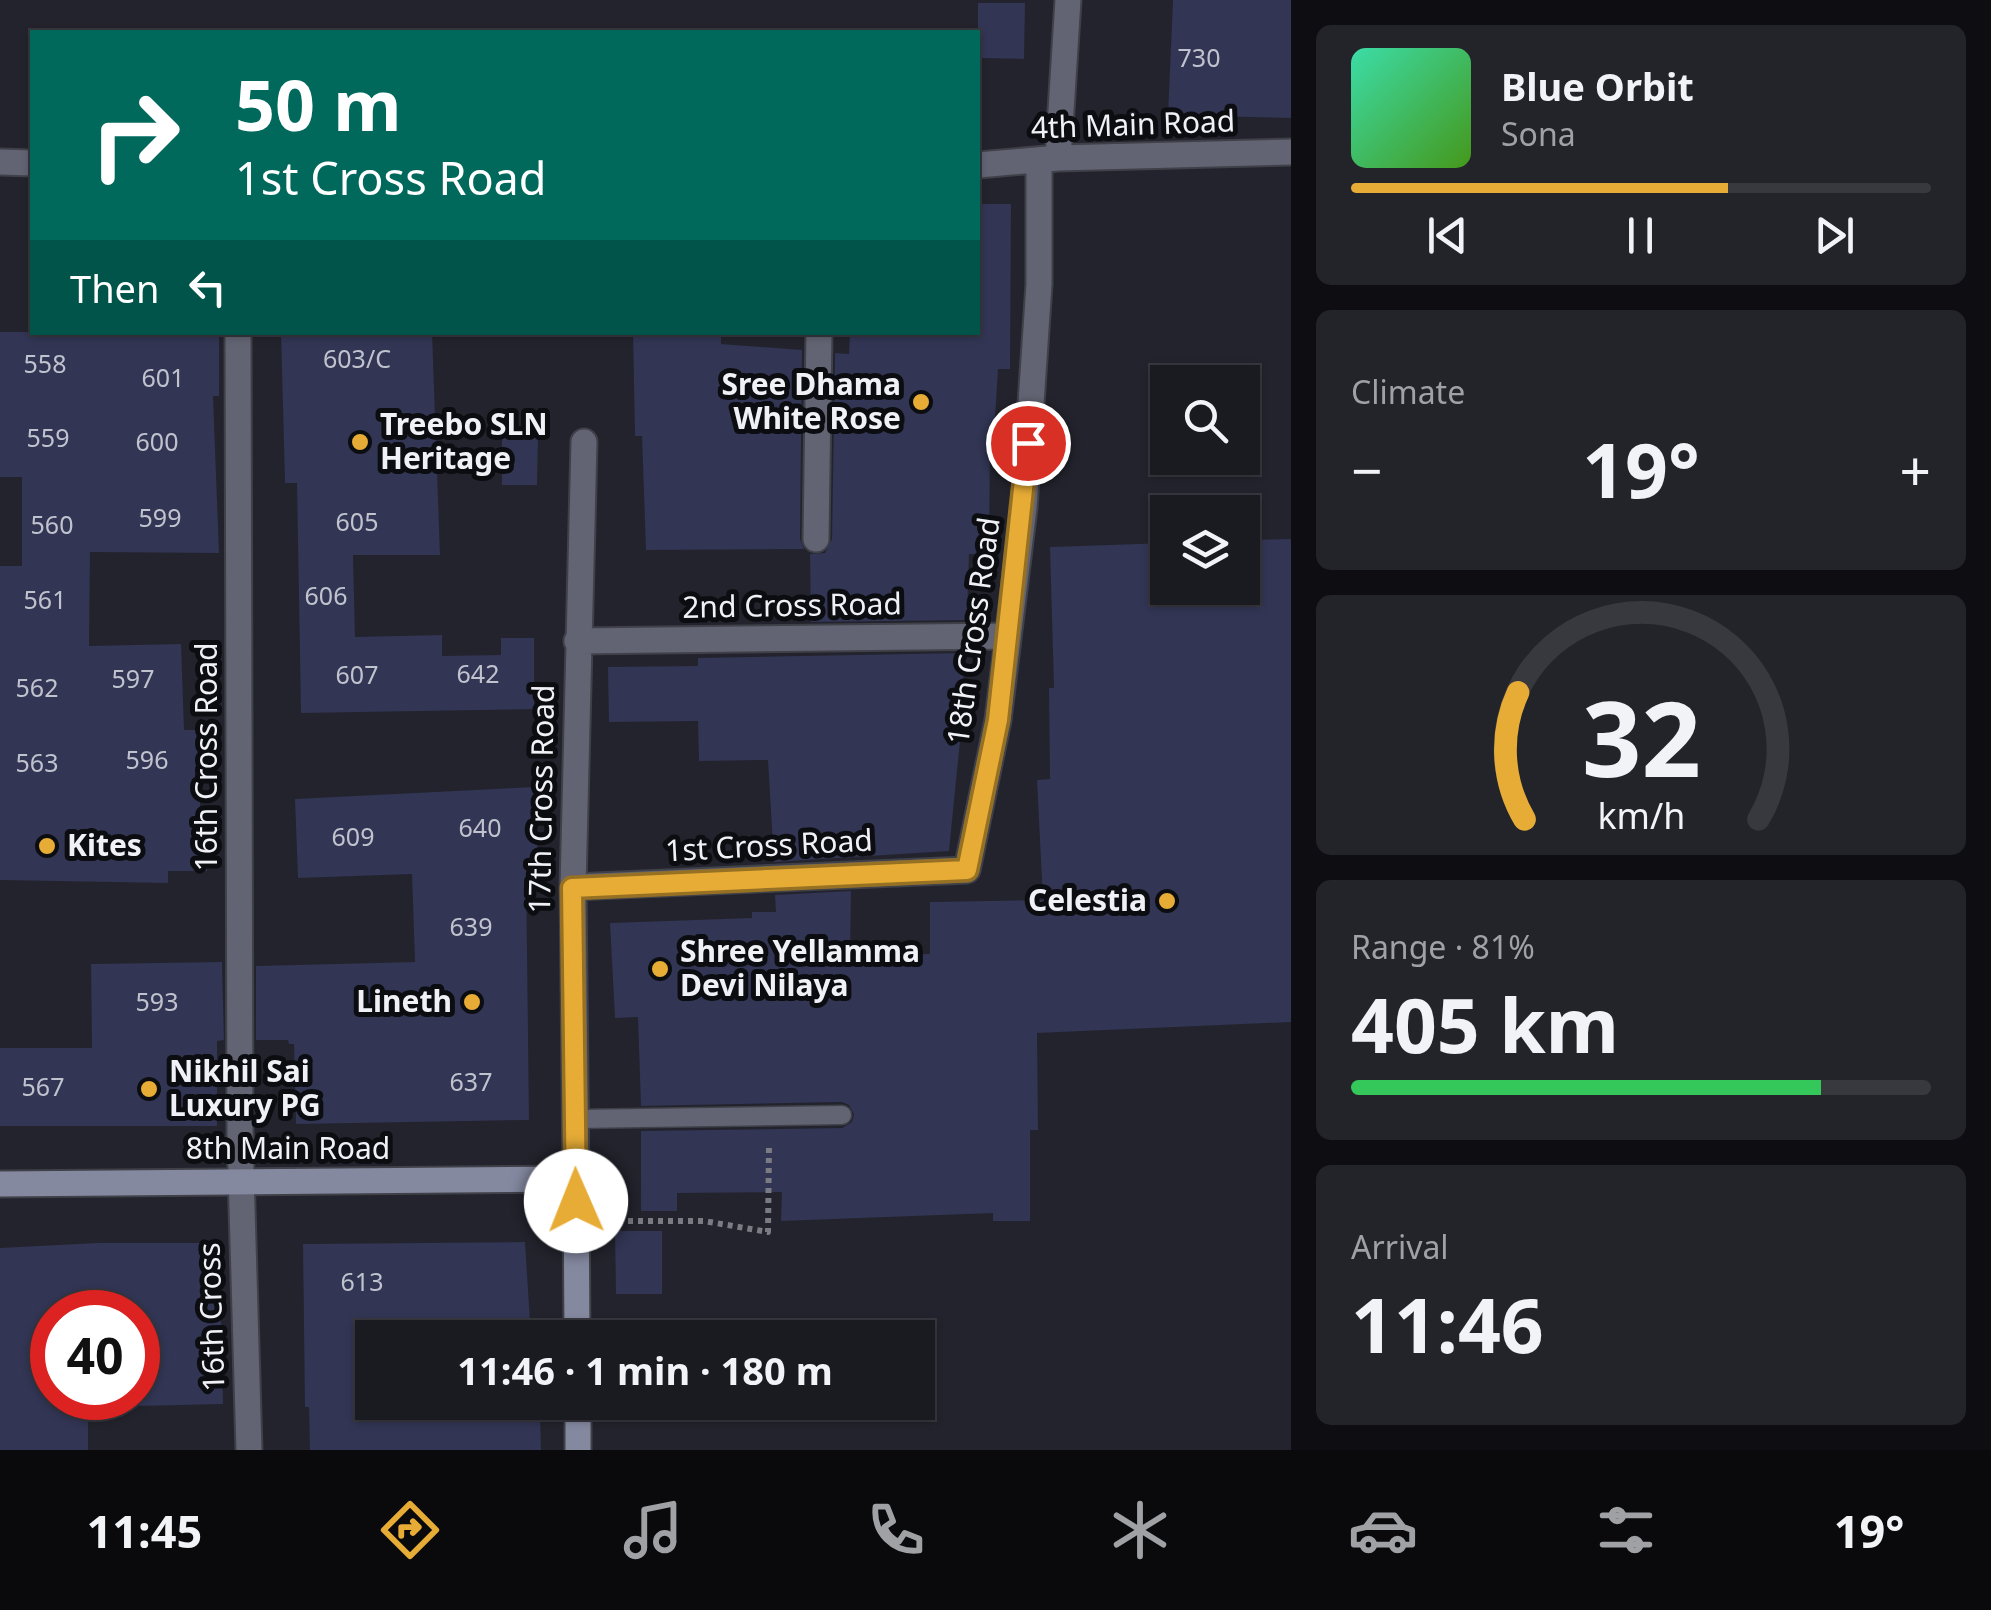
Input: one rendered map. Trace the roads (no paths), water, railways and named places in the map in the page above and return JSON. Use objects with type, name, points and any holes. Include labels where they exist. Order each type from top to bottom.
[{"type":"street","name":"18th Cross Road","points":[[967,870],[998,720],[1024,508],[1049,160],[1068,0]]},
{"type":"street","name":"4th Main Road","points":[[980,165],[1291,152]]},
{"type":"street","points":[[0,162],[30,163]]},
{"type":"street","name":"16th Cross Road","points":[[238,335],[241,1182]]},
{"type":"street","points":[[816,538],[820,335]]},
{"type":"street","name":"17th Cross Road","points":[[578,1320],[572,888],[584,442]]},
{"type":"street","name":"2nd Cross Road","points":[[577,641],[1008,636]]},
{"type":"street","name":"1st Cross Road","points":[[572,888],[967,870]]},
{"type":"street","name":"8th Main Road","points":[[0,1184],[576,1180]]},
{"type":"street","name":"16th Cross","points":[[241,1182],[248,1450]]},
{"type":"street","points":[[578,1420],[578,1450]]},
{"type":"lane","points":[[576,1120],[842,1115]]},
{"type":"place","name":"Sree Dhama White Rose","points":[[921,402]]},
{"type":"place","name":"Treebo SLN Heritage","points":[[360,442]]},
{"type":"place","name":"Kites","points":[[47,846]]},
{"type":"place","name":"Celestia","points":[[1167,901]]},
{"type":"place","name":"Shree Yellamma Devi Nilaya","points":[[660,969]]},
{"type":"place","name":"Lineth","points":[[472,1002]]},
{"type":"place","name":"Nikhil Sai Luxury PG","points":[[149,1089]]}]
